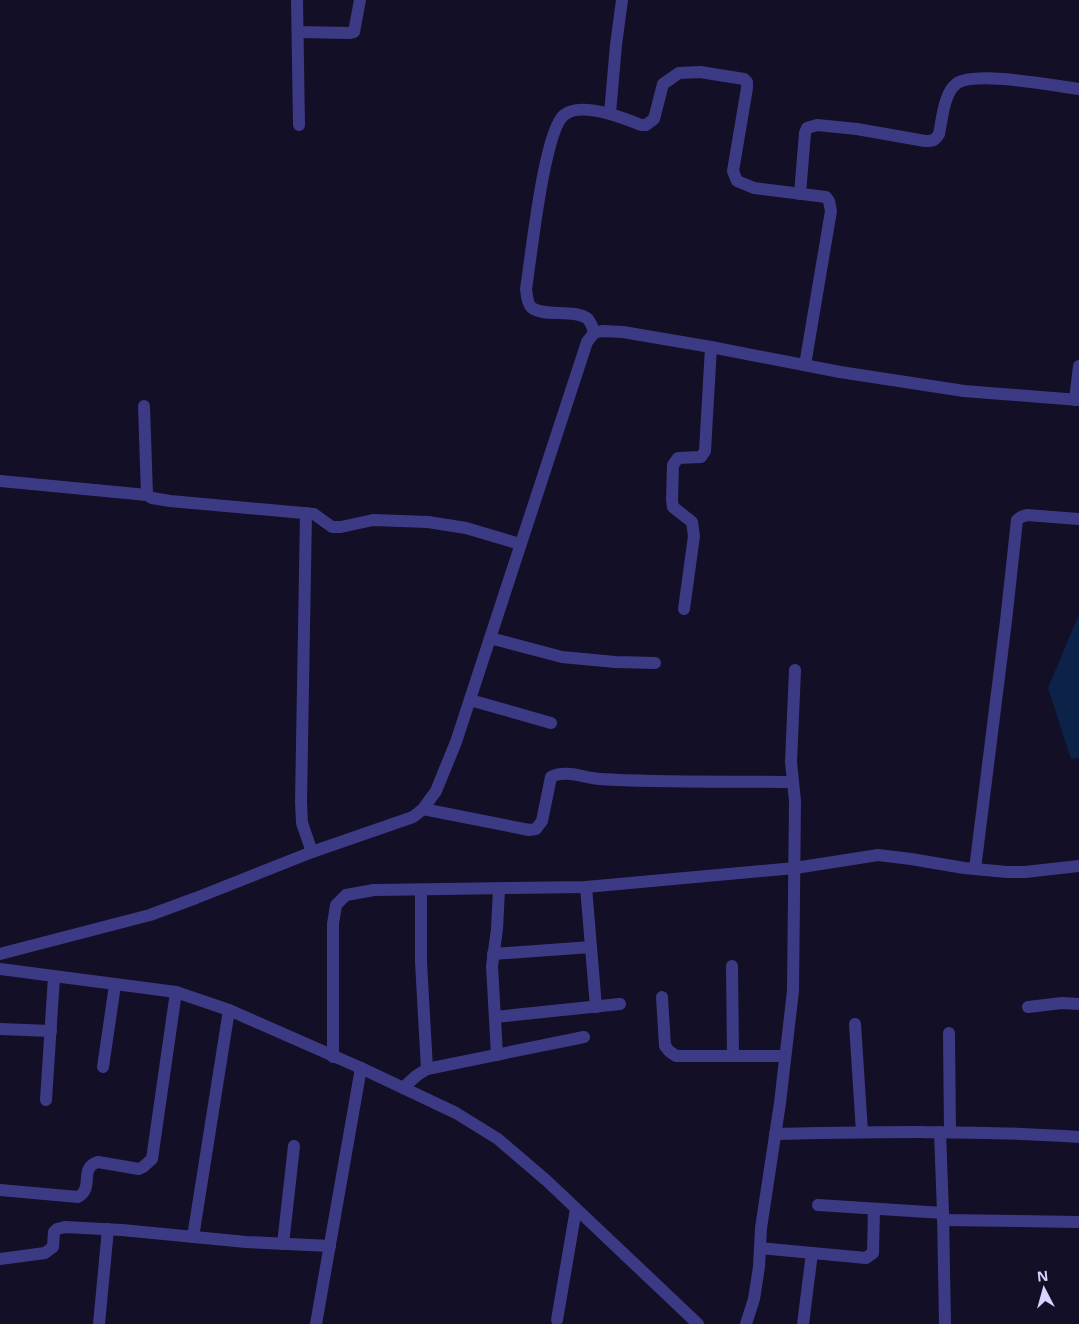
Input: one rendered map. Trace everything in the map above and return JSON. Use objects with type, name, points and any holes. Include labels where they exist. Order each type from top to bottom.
[{"type":"street","points":[[297,0],[299,124]]},
{"type":"street","points":[[298,32],[354,32],[360,0]]},
{"type":"street","points":[[610,113],[622,0]]},
{"type":"street","points":[[594,333],[586,318],[577,314],[540,311],[531,307],[527,299],[526,289],[545,164],[558,122],[565,114],[580,110],[610,113],[641,125],[646,125],[654,119],[663,84],[679,74],[700,72],[744,79],[747,82],[733,171],[738,181],[754,188],[826,197],[829,201],[831,211],[805,365]]},
{"type":"street","points":[[800,194],[807,128],[818,125],[857,129],[932,141],[939,134],[947,96],[956,83],[971,78],[986,78],[1079,89]]},
{"type":"street","points":[[0,954],[150,915],[312,852],[413,816],[423,809],[436,791],[456,742],[587,342],[594,333],[602,331],[623,332],[840,372],[964,391],[1077,400],[1079,366]]},
{"type":"street","points":[[684,609],[694,536],[692,522],[673,507],[673,465],[678,458],[701,457],[705,451],[711,347]]},
{"type":"street","points":[[144,406],[147,495]]},
{"type":"street","points":[[0,481],[147,495],[152,498],[170,501],[314,514],[332,527],[341,527],[373,520],[428,522],[466,528],[520,544]]},
{"type":"street","points":[[306,513],[301,802],[302,823],[312,852]]},
{"type":"street","points":[[974,869],[1005,631],[1017,520],[1027,515],[1079,519]]},
{"type":"street","points":[[490,638],[562,657],[616,662],[655,663]]},
{"type":"street","points":[[746,1324],[754,1299],[759,1267],[761,1228],[786,1056],[793,991],[795,801],[791,762],[795,670]]},
{"type":"street","points":[[470,700],[551,723]]},
{"type":"street","points":[[423,809],[529,830],[536,829],[542,822],[551,776],[556,774],[598,779],[793,782]]},
{"type":"street","points":[[333,1057],[333,924],[336,905],[346,895],[374,890],[586,887],[795,868],[878,855],[974,869],[1025,872],[1079,866]]},
{"type":"street","points":[[586,887],[596,1007]]},
{"type":"street","points":[[497,1055],[492,966],[497,928],[499,889]]},
{"type":"street","points":[[421,890],[421,962],[427,1069]]},
{"type":"street","points":[[493,954],[591,947]]},
{"type":"street","points":[[732,966],[733,1056]]},
{"type":"street","points":[[0,969],[176,992],[229,1010],[361,1068],[456,1113],[498,1139],[547,1181],[698,1324]]},
{"type":"street","points":[[46,1100],[54,976]]},
{"type":"street","points":[[104,1067],[115,985]]},
{"type":"street","points":[[0,1190],[78,1197],[86,1190],[87,1172],[94,1163],[98,1162],[139,1169],[152,1159],[176,992]]},
{"type":"street","points":[[662,997],[665,1046],[676,1056],[786,1056]]},
{"type":"street","points":[[495,1017],[620,1004]]},
{"type":"street","points":[[1028,1007],[1079,1004]]},
{"type":"street","points":[[193,1237],[229,1010]]},
{"type":"street","points":[[856,1024],[862,1132]]},
{"type":"street","points":[[0,1029],[51,1031]]},
{"type":"street","points":[[945,1324],[943,1217],[949,1033]]},
{"type":"street","points":[[403,1088],[427,1069],[584,1037]]},
{"type":"street","points":[[316,1324],[361,1068]]},
{"type":"street","points":[[775,1134],[945,1132],[1024,1133],[1079,1137]]},
{"type":"street","points":[[283,1244],[294,1146]]},
{"type":"street","points":[[818,1205],[943,1217],[1079,1222]]},
{"type":"street","points":[[557,1320],[576,1209]]},
{"type":"street","points":[[760,1248],[866,1258],[873,1253],[874,1209]]},
{"type":"street","points":[[0,1259],[45,1253],[53,1247],[54,1232],[64,1227],[108,1229],[246,1242],[330,1246]]},
{"type":"street","points":[[99,1324],[108,1229]]},
{"type":"street","points":[[802,1324],[812,1253]]},
{"type":"water","points":[[1079,614],[1079,758],[1071,759],[1048,688]]}]
